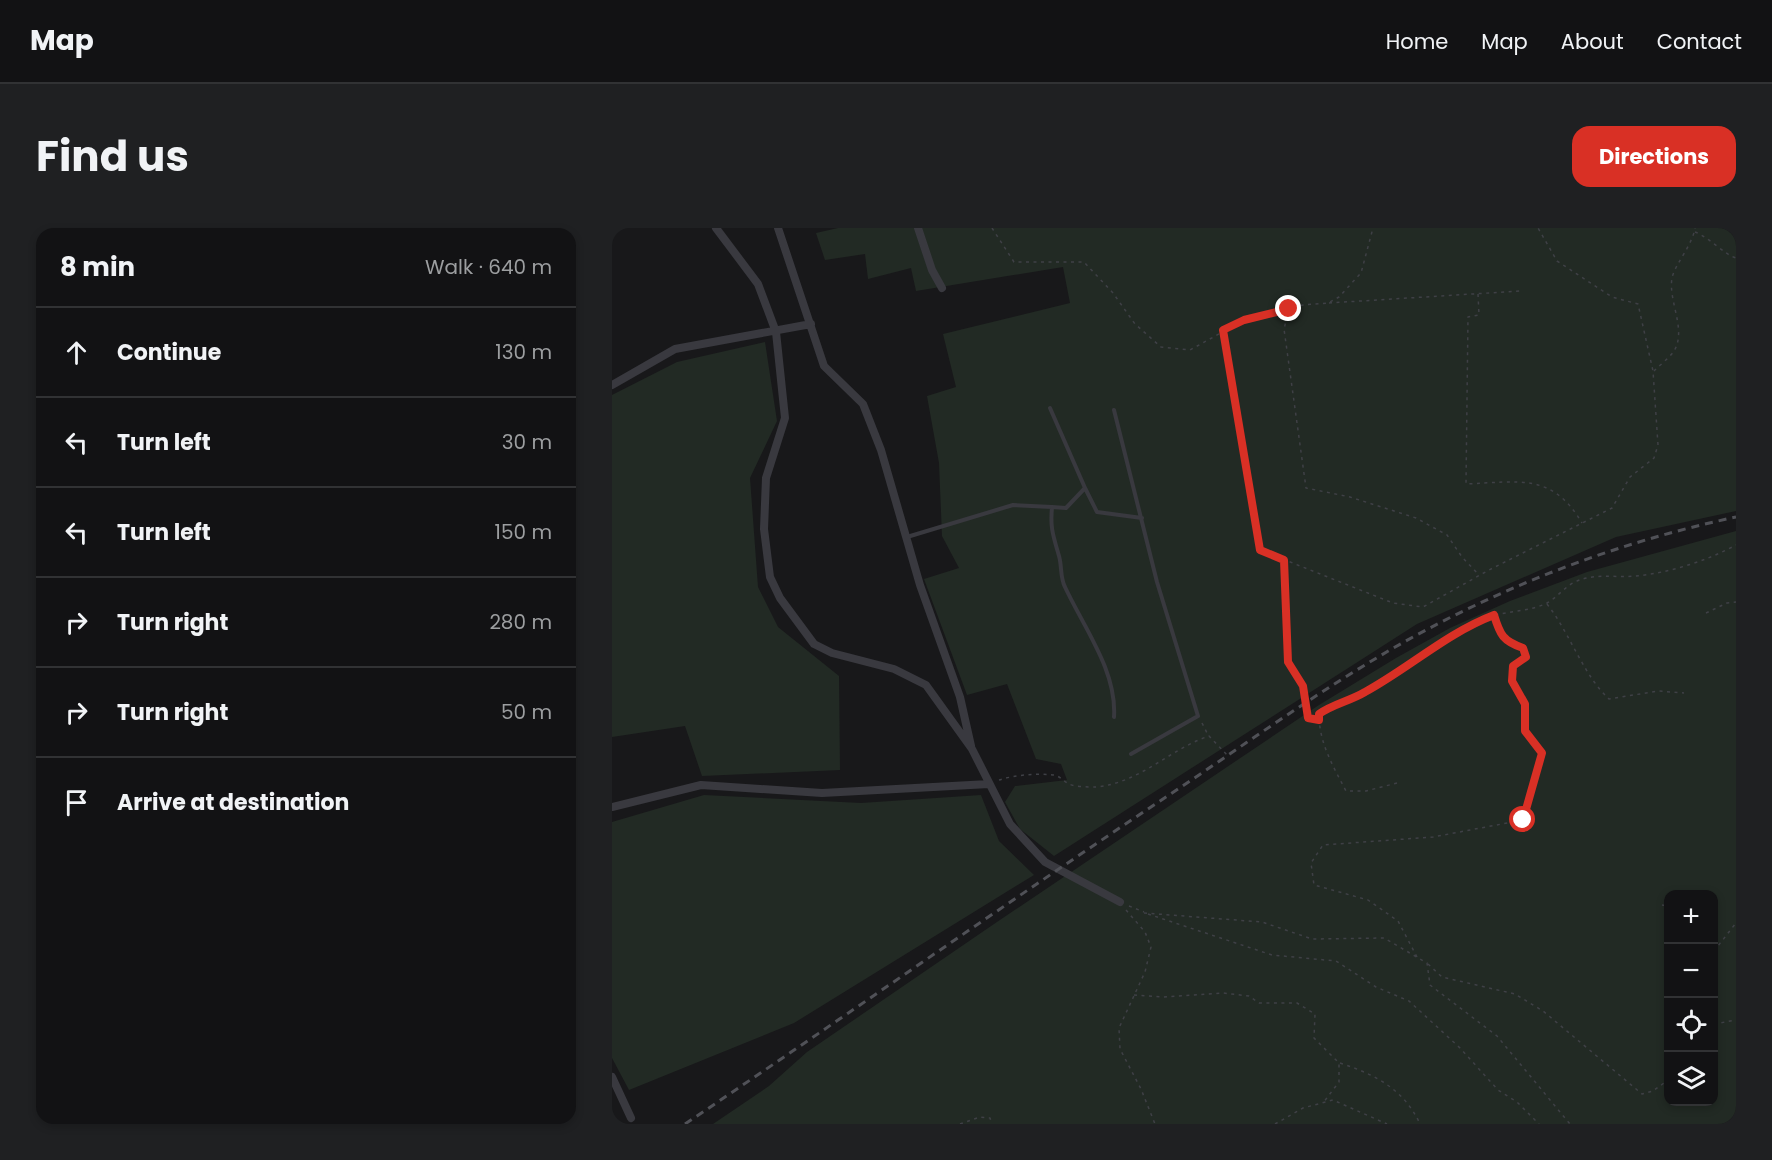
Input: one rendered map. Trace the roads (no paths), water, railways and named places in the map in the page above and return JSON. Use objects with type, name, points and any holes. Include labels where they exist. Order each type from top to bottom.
[{"type":"street","points":[[716,228],[758,284],[776,332],[785,418],[766,478],[764,529],[770,577],[780,598],[814,644],[832,653],[894,669],[926,685],[972,749],[1010,824],[1045,862],[1120,902]]},
{"type":"street","points":[[778,228],[824,366],[864,404],[881,450],[907,538],[960,697],[972,749]]},
{"type":"street","points":[[918,228],[942,288]]},
{"type":"street","points":[[612,385],[675,349],[811,324]]},
{"type":"street","points":[[612,807],[701,785],[822,793],[990,784]]},
{"type":"street","points":[[612,1077],[631,1118]]},
{"type":"lane","points":[[1050,408],[1097,512],[1142,518]]},
{"type":"lane","points":[[1114,410],[1169,623],[1198,716],[1131,754]]},
{"type":"lane","points":[[907,538],[1012,505],[1066,508],[1085,488]]},
{"type":"lane","points":[[1052,507],[1050,528],[1060,558],[1063,585],[1097,646],[1103,669],[1113,684],[1114,717]]},
{"type":"railway","points":[[685,1124],[1279,720],[1372,660],[1443,621],[1565,567],[1649,539],[1736,517]]}]
